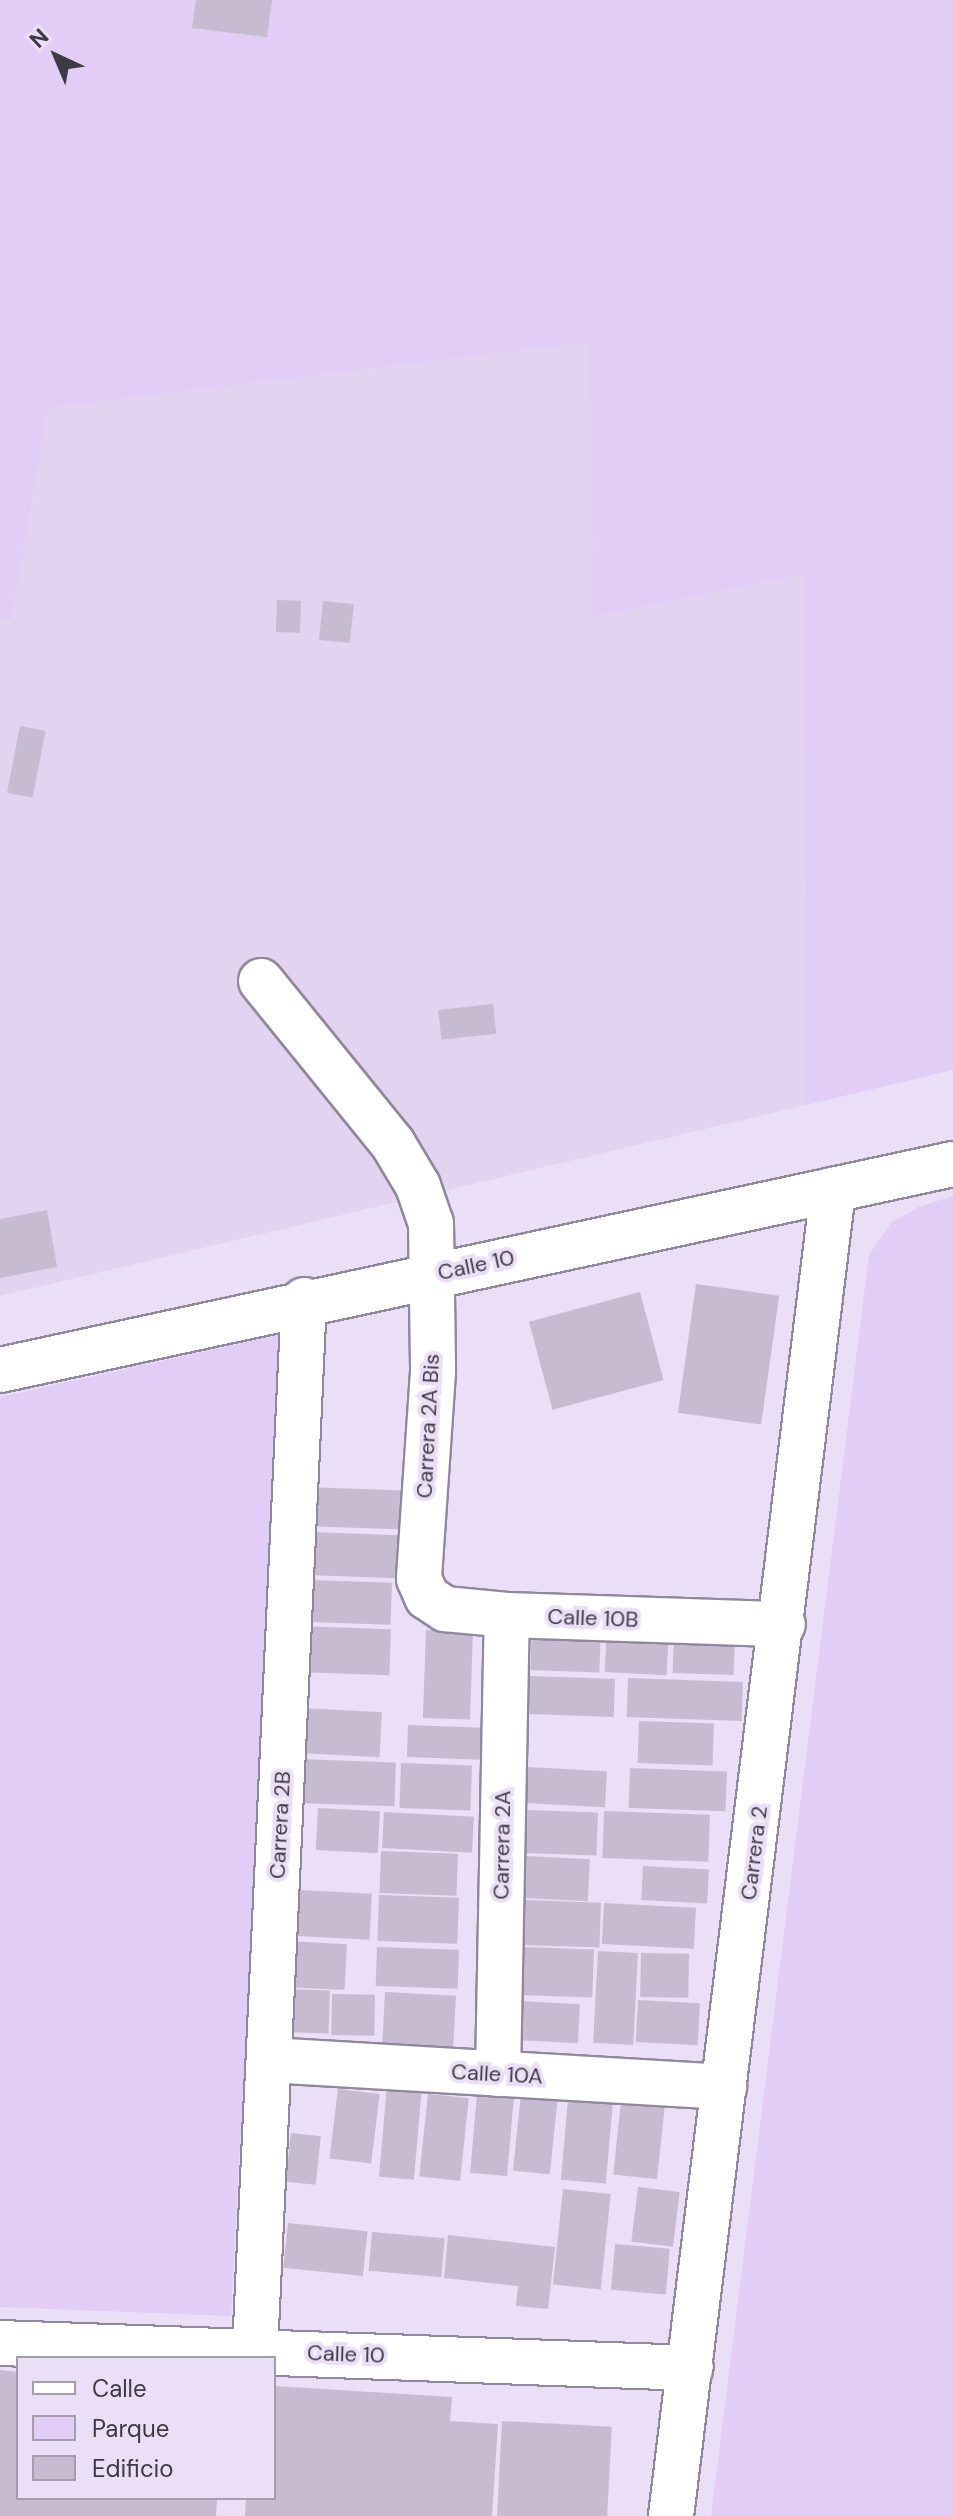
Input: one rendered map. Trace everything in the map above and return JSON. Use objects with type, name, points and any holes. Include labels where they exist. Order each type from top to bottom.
[{"type":"street","name":"Carrera 2A Bis","points":[[261,981],[393,1144],[418,1186],[431,1223],[433,1372],[419,1579]]},
{"type":"street","name":"Calle 10","points":[[0,1370],[304,1300],[953,1164]]},
{"type":"street","name":"Carrera 2","points":[[671,2516],[783,1624],[833,1190]]},
{"type":"street","name":"Carrera 2B","points":[[255,2350],[304,1300]]},
{"type":"street","name":"Calle 10B","points":[[419,1579],[427,1597],[445,1609],[507,1615],[783,1624]]},
{"type":"street","name":"Carrera 2A","points":[[498,2074],[507,1615]]},
{"type":"street","name":"Calle 10A","points":[[270,2060],[724,2087]]},
{"type":"street","name":"Calle 10","points":[[0,2343],[691,2368]]},
{"type":"shaded area","points":[[591,342],[593,617],[804,574],[806,1105],[0,1296],[0,618],[12,621],[48,408]]},
{"type":"green space","points":[[0,0],[953,0],[953,1070],[806,1105],[804,574],[593,617],[590,342],[48,408],[12,621],[0,618]]},
{"type":"green space","points":[[953,1196],[953,2516],[711,2516],[869,1255],[891,1223],[918,1207]]},
{"type":"green space","points":[[283,1334],[231,2316],[0,2307],[0,1397]]},
{"type":"building","points":[[196,0],[272,0],[267,37],[192,28]]},
{"type":"building","points":[[277,600],[301,601],[300,633],[276,632]]},
{"type":"building","points":[[323,601],[354,604],[350,643],[319,640]]},
{"type":"building","points":[[20,726],[46,731],[33,798],[7,793]]},
{"type":"building","points":[[493,1004],[496,1034],[441,1040],[438,1010]]},
{"type":"building","points":[[47,1210],[57,1267],[0,1278],[0,1219]]},
{"type":"building","points":[[696,1284],[779,1296],[761,1424],[678,1413]]},
{"type":"building","points":[[640,1292],[664,1380],[552,1410],[529,1322]]},
{"type":"building","points":[[305,1487],[405,1490],[404,1529],[304,1526]]},
{"type":"building","points":[[308,1532],[400,1535],[398,1578],[306,1575]]},
{"type":"building","points":[[311,1580],[392,1583],[390,1625],[310,1622]]},
{"type":"building","points":[[532,1625],[601,1627],[599,1672],[530,1670]]},
{"type":"building","points":[[297,1626],[391,1629],[389,1675],[295,1672]]},
{"type":"building","points":[[607,1627],[669,1630],[667,1675],[605,1672]]},
{"type":"building","points":[[426,1630],[473,1632],[470,1720],[423,1718]]},
{"type":"building","points":[[674,1634],[735,1636],[734,1675],[673,1673]]},
{"type":"building","points":[[530,1676],[615,1679],[614,1717],[529,1714]]},
{"type":"building","points":[[628,1678],[743,1682],[742,1721],[627,1717]]},
{"type":"building","points":[[301,1708],[382,1712],[380,1757],[299,1753]]},
{"type":"building","points":[[639,1721],[714,1724],[712,1766],[638,1763]]},
{"type":"building","points":[[408,1725],[484,1728],[483,1760],[407,1757]]},
{"type":"building","points":[[299,1759],[396,1762],[394,1806],[297,1803]]},
{"type":"building","points":[[401,1763],[472,1765],[470,1810],[399,1808]]},
{"type":"building","points":[[527,1767],[607,1771],[605,1807],[525,1803]]},
{"type":"building","points":[[630,1768],[727,1771],[726,1811],[629,1808]]},
{"type":"building","points":[[318,1808],[380,1811],[378,1853],[316,1850]]},
{"type":"building","points":[[527,1810],[598,1812],[596,1855],[525,1853]]},
{"type":"building","points":[[604,1811],[710,1815],[708,1862],[602,1858]]},
{"type":"building","points":[[384,1812],[474,1817],[472,1853],[382,1848]]},
{"type":"building","points":[[381,1851],[458,1854],[456,1896],[380,1893]]},
{"type":"building","points":[[526,1856],[590,1859],[588,1901],[524,1898]]},
{"type":"building","points":[[643,1866],[709,1869],[707,1903],[641,1900]]},
{"type":"building","points":[[299,1890],[372,1894],[369,1940],[297,1936]]},
{"type":"building","points":[[379,1895],[459,1898],[457,1944],[377,1941]]},
{"type":"building","points":[[525,1900],[601,1903],[599,1948],[523,1945]]},
{"type":"building","points":[[604,1903],[696,1908],[694,1949],[602,1944]]},
{"type":"building","points":[[287,1941],[347,1944],[345,1990],[285,1987]]},
{"type":"building","points":[[377,1947],[459,1950],[458,1989],[376,1986]]},
{"type":"building","points":[[522,1947],[594,1950],[592,1997],[520,1995]]},
{"type":"building","points":[[598,1951],[638,1953],[633,2045],[593,2043]]},
{"type":"building","points":[[641,1953],[689,1954],[688,1998],[640,1997]]},
{"type":"building","points":[[284,1989],[330,1991],[328,2034],[282,2032]]},
{"type":"building","points":[[385,1992],[456,1996],[453,2047],[382,2043]]},
{"type":"building","points":[[332,1994],[375,1995],[374,2036],[331,2035]]},
{"type":"building","points":[[638,2000],[700,2003],[698,2045],[636,2042]]},
{"type":"building","points":[[519,2001],[580,2004],[578,2043],[517,2040]]},
{"type":"building","points":[[387,2085],[422,2088],[414,2180],[379,2177]]},
{"type":"building","points":[[338,2089],[380,2094],[371,2164],[329,2158]]},
{"type":"building","points":[[428,2094],[469,2098],[460,2181],[419,2177]]},
{"type":"building","points":[[477,2094],[514,2097],[507,2176],[470,2173]]},
{"type":"building","points":[[521,2094],[558,2098],[550,2174],[513,2171]]},
{"type":"building","points":[[568,2099],[613,2103],[606,2184],[561,2180]]},
{"type":"building","points":[[621,2101],[665,2106],[657,2179],[613,2175]]},
{"type":"building","points":[[291,2133],[321,2136],[316,2185],[286,2182]]},
{"type":"building","points":[[638,2187],[680,2192],[673,2247],[631,2242]]},
{"type":"building","points":[[563,2189],[611,2194],[601,2289],[553,2284]]},
{"type":"building","points":[[288,2223],[368,2231],[363,2276],[283,2268]]},
{"type":"building","points":[[372,2232],[445,2238],[441,2277],[369,2271]]},
{"type":"building","points":[[448,2235],[555,2247],[548,2309],[516,2306],[518,2286],[444,2278]]},
{"type":"building","points":[[615,2244],[670,2249],[666,2295],[611,2290]]},
{"type":"building","points":[[0,2370],[16,2372],[16,2500],[217,2500],[216,2516],[0,2516]]},
{"type":"building","points":[[276,2386],[452,2397],[450,2421],[498,2424],[492,2516],[245,2516],[246,2500],[276,2500]]},
{"type":"building","points":[[502,2421],[612,2427],[607,2516],[497,2516]]}]
